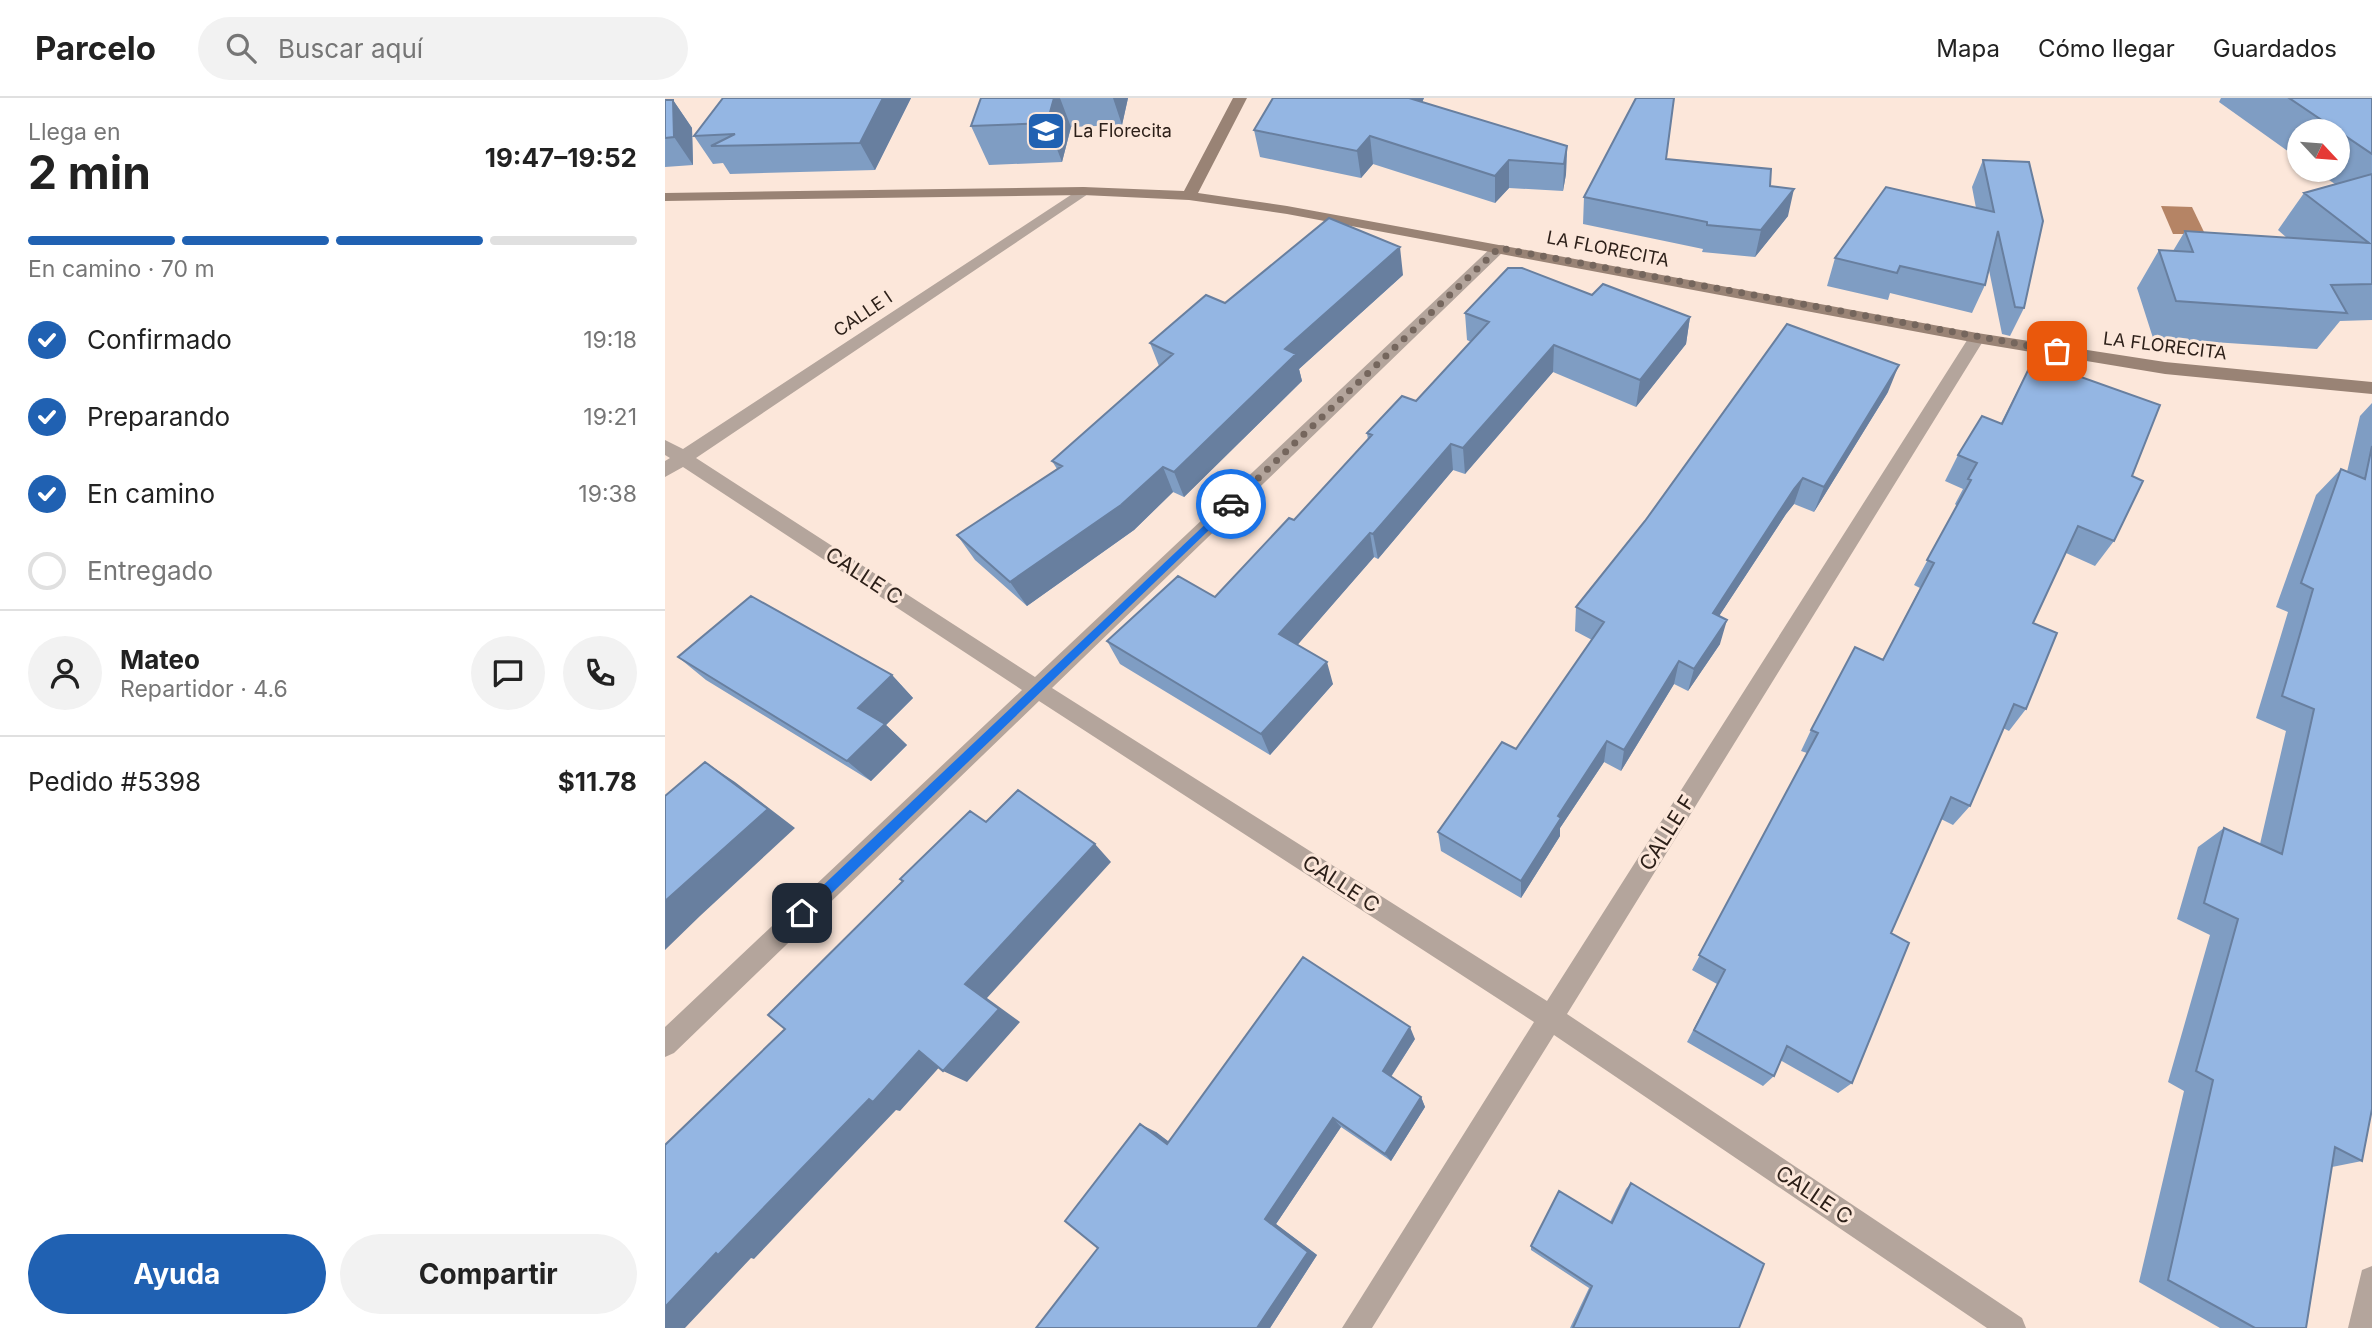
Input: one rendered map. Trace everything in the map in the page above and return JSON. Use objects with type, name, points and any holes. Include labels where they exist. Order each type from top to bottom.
[{"type":"main road","points":[[1189,196],[1240,98]]},
{"type":"main road","name":"LA FLORECITA","points":[[665,197],[1083,191],[1189,196],[1287,210],[1499,248],[1977,338],[2165,368],[2372,387]]},
{"type":"street","name":"CALLE I","points":[[671,458],[1083,191]]},
{"type":"street","points":[[665,1044],[1499,248]]},
{"type":"street","name":"CALLE F","points":[[1356,1328],[1977,338]]},
{"type":"street","name":"CALLE C","points":[[671,458],[1551,1018],[2012,1328]]},
{"type":"street","points":[[2362,1328],[2372,1280]]},
{"type":"shaded area","points":[[2161,206],[2192,207],[2205,234],[2173,234]]},
{"type":"building","points":[[723,98],[883,98],[860,143],[711,146],[735,134],[694,136]]},
{"type":"building","points":[[981,98],[1054,98],[1047,123],[971,126]]},
{"type":"building","points":[[1273,98],[1409,98],[1567,146],[1564,164],[1509,160],[1495,176],[1370,136],[1357,151],[1254,130]]},
{"type":"building","points":[[1636,98],[1674,98],[1666,159],[1771,169],[1770,186],[1794,189],[1761,230],[1707,225],[1707,222],[1584,197]]},
{"type":"building","points":[[2289,98],[2372,98],[2372,154],[2350,139],[2350,119],[2320,119]]},
{"type":"building","points":[[665,100],[673,100],[674,137],[665,138]]},
{"type":"building","points":[[1983,160],[2029,162],[2043,221],[2024,308],[2015,307],[1998,231],[1985,285],[1900,266],[1897,273],[1835,258],[1886,187],[1994,212]]},
{"type":"building","points":[[2372,174],[2372,284],[2331,285],[2347,313],[2176,301],[2159,250],[2193,252],[2185,231],[2369,243],[2304,193]]},
{"type":"building","points":[[1329,218],[1400,247],[1285,349],[1296,354],[1174,472],[1163,467],[1121,505],[1010,582],[957,535],[1062,466],[1052,461],[1173,354],[1150,343],[1206,295],[1225,303]]},
{"type":"building","points":[[1508,268],[1522,268],[1592,295],[1603,284],[1690,317],[1640,380],[1554,345],[1463,448],[1451,444],[1373,534],[1370,533],[1279,634],[1327,662],[1261,734],[1107,641],[1178,576],[1215,597],[1289,518],[1294,520],[1372,435],[1367,433],[1402,396],[1416,401],[1489,322],[1465,313]]},
{"type":"building","points":[[1787,324],[1899,365],[1824,487],[1803,478],[1794,489],[1713,613],[1727,620],[1694,669],[1679,661],[1624,750],[1607,741],[1558,816],[1561,818],[1521,881],[1438,832],[1502,742],[1516,749],[1604,622],[1576,607],[1645,521]]},
{"type":"building","points":[[2033,360],[2160,405],[2132,476],[2143,481],[2114,541],[2078,526],[2033,623],[2057,633],[2026,709],[2014,704],[1970,806],[1951,797],[1891,933],[1909,943],[1852,1083],[1787,1046],[1774,1076],[1694,1030],[1725,970],[1699,955],[1818,733],[1811,730],[1855,647],[1883,660],[1934,563],[1927,560],[1971,480],[1968,479],[1977,463],[1958,455],[1982,416],[2002,424]]},
{"type":"building","points":[[2372,446],[2372,1109],[2362,1161],[2335,1147],[2306,1328],[2255,1328],[2168,1280],[2213,1080],[2196,1071],[2238,919],[2204,903],[2224,828],[2282,854],[2314,709],[2282,696],[2313,589],[2301,583],[2341,469],[2365,479]]},
{"type":"building","points":[[751,596],[892,675],[858,708],[885,724],[847,761],[678,657]]},
{"type":"building","points":[[705,762],[768,809],[665,901],[665,796]]},
{"type":"building","points":[[1018,790],[1095,844],[965,984],[999,1009],[943,1071],[919,1051],[873,1102],[869,1099],[665,1307],[665,1145],[785,1029],[768,1015],[903,881],[900,879],[970,811],[986,822]]},
{"type":"building","points":[[1303,957],[1410,1027],[1383,1071],[1421,1097],[1385,1154],[1333,1118],[1265,1219],[1308,1252],[1257,1328],[1036,1328],[1098,1248],[1065,1221],[1140,1124],[1167,1144]]},
{"type":"building","points":[[1631,1183],[1764,1264],[1739,1328],[1573,1328],[1592,1286],[1531,1246],[1559,1191],[1612,1223]]},
{"type":"way so far","points":[[1231,504],[1499,248],[2057,351]]},
{"type":"place","name":"La Florecita","points":[[1046,131]]},
{"type":"route","points":[[802,913],[1231,504]]}]
